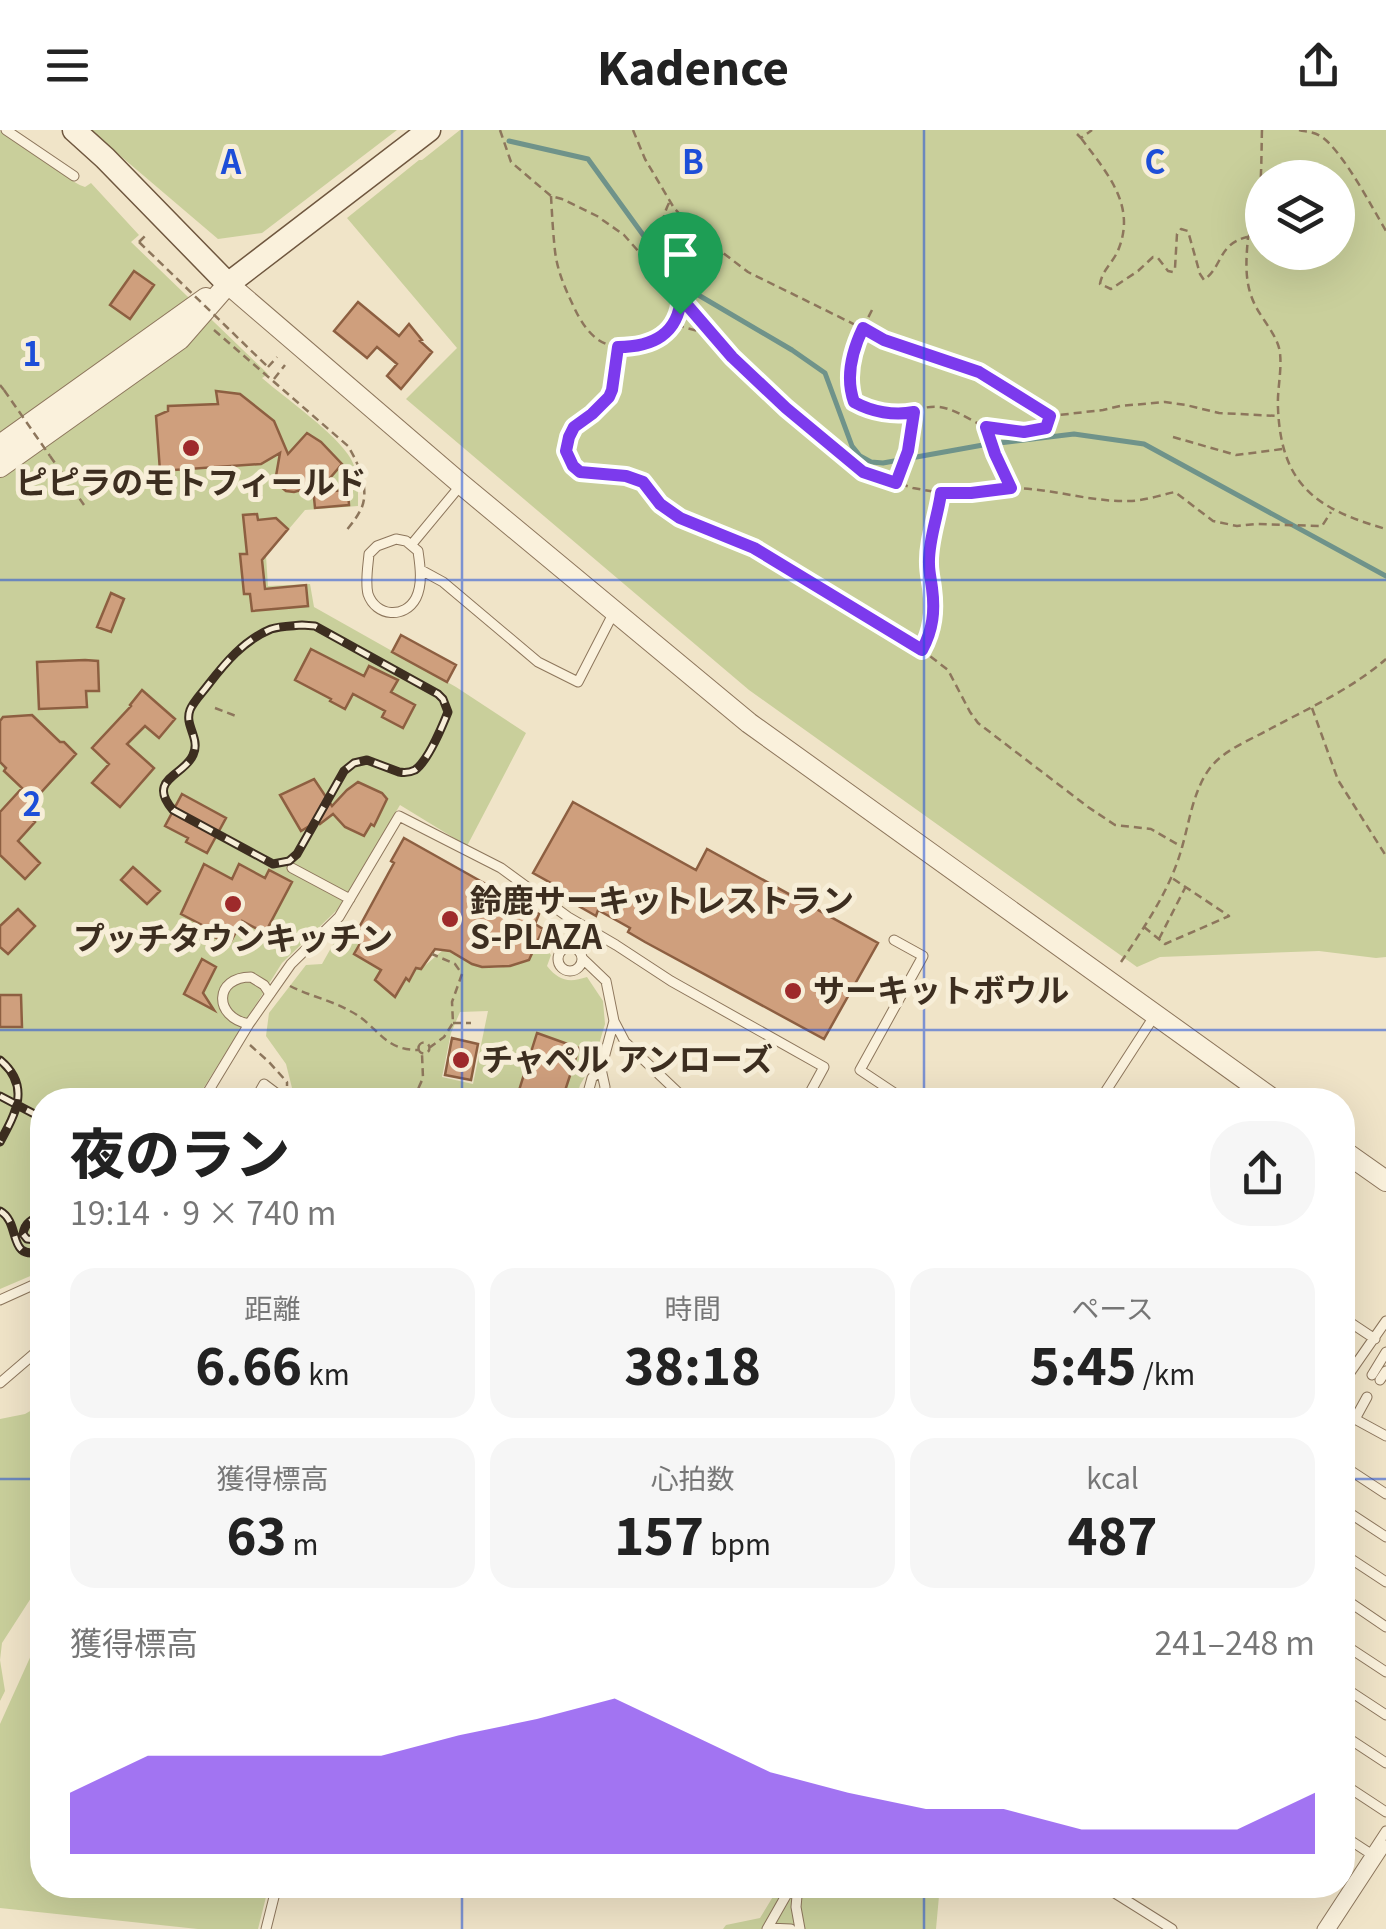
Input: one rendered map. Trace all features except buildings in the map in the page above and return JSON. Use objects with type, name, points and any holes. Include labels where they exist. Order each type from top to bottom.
[{"type":"main road","points":[[74,130],[228,284],[429,130]]},
{"type":"street","points":[[0,445],[228,284]]},
{"type":"street","points":[[0,467],[180,339],[228,284]]},
{"type":"street","points":[[228,284],[749,724],[1257,1088]]},
{"type":"street","points":[[1355,1159],[1386,1181]]},
{"type":"lane","points":[[6,130],[74,176]]},
{"type":"lane","points":[[412,544],[462,484]]},
{"type":"lane","points":[[396,539],[412,544],[418,551],[421,570],[416,599],[402,612],[386,613],[375,605],[368,592],[369,554],[377,546],[396,539]]},
{"type":"lane","points":[[421,570],[443,582],[538,662],[578,682],[614,612]]},
{"type":"lane","points":[[209,1088],[291,964],[339,917],[399,816],[501,868],[568,917],[671,981],[824,1067],[813,1088]]},
{"type":"lane","points":[[292,868],[350,898]]},
{"type":"lane","points":[[888,1088],[860,1070],[923,956],[894,940]]},
{"type":"lane","points":[[583,959],[606,981],[614,1021],[625,1042],[673,1088]]},
{"type":"lane","points":[[249,1024],[230,1017],[223,1004],[229,984],[243,976],[258,980],[270,994]]},
{"type":"lane","points":[[1108,1088],[1156,1015]]},
{"type":"lane","points":[[605,1088],[601,1069],[614,1021]]},
{"type":"lane","points":[[589,1088],[601,1069]]},
{"type":"lane","points":[[0,1300],[30,1286]]},
{"type":"lane","points":[[1355,1366],[1386,1321]]},
{"type":"lane","points":[[1355,1325],[1375,1338]]},
{"type":"lane","points":[[1379,1375],[1386,1352]]},
{"type":"lane","points":[[0,1383],[30,1357]]},
{"type":"lane","points":[[1367,1398],[1355,1419],[1386,1436]]},
{"type":"lane","points":[[1355,1474],[1386,1494]]},
{"type":"lane","points":[[1355,1517],[1386,1537]]},
{"type":"lane","points":[[1355,1562],[1386,1582]]},
{"type":"lane","points":[[1355,1606],[1386,1626]]},
{"type":"lane","points":[[1355,1651],[1386,1672]]},
{"type":"lane","points":[[1355,1695],[1386,1715]]},
{"type":"lane","points":[[1355,1743],[1386,1763]]},
{"type":"lane","points":[[1355,1792],[1386,1812]]},
{"type":"lane","points":[[1355,1878],[1386,1831]]},
{"type":"lane","points":[[1355,1844],[1371,1854]]},
{"type":"lane","points":[[1355,1892],[1386,1845]]},
{"type":"lane","points":[[266,1929],[274,1898]]},
{"type":"lane","points":[[787,1898],[768,1928],[791,1929]]},
{"type":"lane","points":[[796,1898],[800,1929]]},
{"type":"lane","points":[[1123,1898],[1172,1929]]},
{"type":"lane","points":[[1322,1929],[1342,1898]]},
{"type":"lane","points":[[1331,1929],[1351,1898]]},
{"type":"path","points":[[500,130],[511,162],[551,196],[597,216],[624,235],[713,336],[776,399],[863,472],[941,493],[1036,488],[1133,501],[1175,492],[1212,522],[1237,526],[1322,526],[1332,510]]},
{"type":"path","points":[[633,130],[670,202],[698,234],[748,272],[884,340],[979,372],[1050,416],[1164,402],[1219,413],[1279,416]]},
{"type":"path","points":[[1082,138],[1092,130]]},
{"type":"path","points":[[1261,160],[1262,130]]},
{"type":"path","points":[[1298,130],[1325,138],[1386,231]]},
{"type":"path","points":[[1077,134],[1116,186],[1122,203],[1122,238],[1101,276],[1103,287],[1112,289],[1153,256],[1173,272],[1177,234],[1181,229],[1188,231],[1204,280],[1228,246],[1245,237]]},
{"type":"path","points":[[551,196],[555,256],[562,282],[589,333],[606,345],[640,344],[665,334],[674,324],[680,314],[681,298]]},
{"type":"path","points":[[642,255],[657,244],[670,202]]},
{"type":"path","points":[[148,233],[139,242],[268,367],[276,358]]},
{"type":"path","points":[[1246,270],[1250,292],[1280,351],[1279,416],[1283,449],[1291,470],[1306,489],[1332,510],[1386,528]]},
{"type":"path","points":[[872,310],[854,347],[849,379],[854,402],[904,414],[937,406],[949,408],[986,427],[1024,432],[1046,428],[1050,416]]},
{"type":"path","points":[[674,324],[713,336]]},
{"type":"path","points":[[214,330],[336,435],[356,458],[364,488],[362,508],[344,532]]},
{"type":"path","points":[[618,347],[609,397],[574,427],[569,437],[566,451],[573,466],[580,472],[626,476],[643,482],[660,504],[680,518],[754,548],[922,650],[948,670],[978,722],[1088,807],[1114,824],[1151,828],[1182,847]]},
{"type":"path","points":[[273,381],[285,364]]},
{"type":"path","points":[[0,384],[84,505]]},
{"type":"path","points":[[896,483],[905,465],[914,412]]},
{"type":"path","points":[[986,427],[1011,488]]},
{"type":"path","points":[[1173,437],[1236,455],[1283,449]]},
{"type":"path","points":[[922,650],[931,633],[932,587],[928,567],[941,493]]},
{"type":"path","points":[[1121,962],[1170,877],[1199,786],[1209,769],[1222,755],[1312,707],[1386,659]]},
{"type":"path","points":[[1312,707],[1338,780],[1386,856]]},
{"type":"path","points":[[215,708],[236,716]]},
{"type":"path","points":[[1144,927],[1165,944],[1230,916],[1170,877]]},
{"type":"path","points":[[1159,940],[1186,887]]},
{"type":"path","points":[[280,980],[354,1012],[388,1043],[427,1053],[454,1023],[452,1002],[462,974],[455,964],[432,954]]},
{"type":"path","points":[[454,1023],[471,1023]]},
{"type":"path","points":[[241,1037],[269,1062],[287,1088]]},
{"type":"path","points":[[418,1088],[423,1078],[422,1043],[429,1048]]},
{"type":"green space","points":[[90,130],[397,130],[262,233],[218,239]]},
{"type":"green space","points":[[460,130],[1386,130],[1386,957],[1319,951],[1160,957],[1137,967],[749,690],[406,399],[457,348],[347,218]]},
{"type":"green space","points":[[0,131],[56,166],[75,183],[85,187],[91,183],[139,235],[131,242],[268,374],[262,378],[323,427],[351,459],[357,476],[358,506],[305,510],[266,556],[268,586],[310,584],[314,607],[456,687],[526,733],[467,846],[400,805],[337,910],[282,963],[204,1088],[30,1088],[30,1276],[0,1289]]},
{"type":"green space","points":[[356,933],[362,940],[354,954],[381,970],[395,996],[416,968],[421,969],[443,950],[486,967],[528,961],[533,933],[551,955],[547,966],[551,971],[565,979],[587,977],[603,1001],[605,1024],[594,1061],[579,1088],[292,1088],[286,1064],[266,1036],[269,1013],[306,965],[322,964],[336,939]],"holes":[[[488,1011],[473,1084],[442,1077],[451,1033],[460,1012]]]},
{"type":"green space","points":[[30,1411],[30,1600],[2,1643],[0,1660],[0,1419]]},
{"type":"green space","points":[[30,1658],[30,1898],[266,1898],[258,1929],[198,1929],[0,1908],[0,1724]]},
{"type":"green space","points":[[0,1660],[5,1691],[0,1701]]},
{"type":"green space","points":[[772,1898],[939,1898],[936,1929],[723,1929],[760,1918]]},
{"type":"waterway","points":[[509,141],[588,159],[678,283],[825,373],[852,446],[871,462],[1074,434],[1144,444],[1386,576]]},
{"type":"railway","points":[[302,625],[315,626],[438,694],[448,712],[430,752],[415,770],[399,772],[367,760],[344,771],[297,854],[289,861],[273,864],[173,810],[163,791],[193,755],[190,710],[221,669],[261,634],[302,625]]},
{"type":"railway","points":[[0,1060],[10,1070],[18,1090],[15,1110],[0,1142]]},
{"type":"railway","points":[[0,1096],[30,1112]]},
{"type":"railway","points":[[0,1211],[11,1224],[19,1246],[30,1253]]},
{"type":"railway","points":[[30,1222],[23,1234],[30,1239]]},
{"type":"place","name":"ピピラのモトフィールド","points":[[191,448]]},
{"type":"place","name":"プッチタウンキッチン","points":[[233,904]]},
{"type":"place","name":"鈴鹿サーキットレストラン S-PLAZA","points":[[450,919]]},
{"type":"place","name":"サーキットボウル","points":[[793,991]]},
{"type":"place","name":"チャペル アンローズ","points":[[461,1060]]},
{"type":"route","points":[[681,298],[732,357],[786,408],[863,472],[896,483],[905,465],[914,412],[884,412],[854,402],[849,379],[854,347],[863,328],[884,340],[979,372],[1050,416],[1046,428],[1024,432],[986,427],[1011,488],[941,493],[928,567],[932,587],[931,633],[922,650],[754,548],[680,518],[660,504],[643,482],[626,476],[580,472],[573,466],[566,444],[574,427],[609,397],[618,347],[665,334],[680,314],[681,298]]}]
